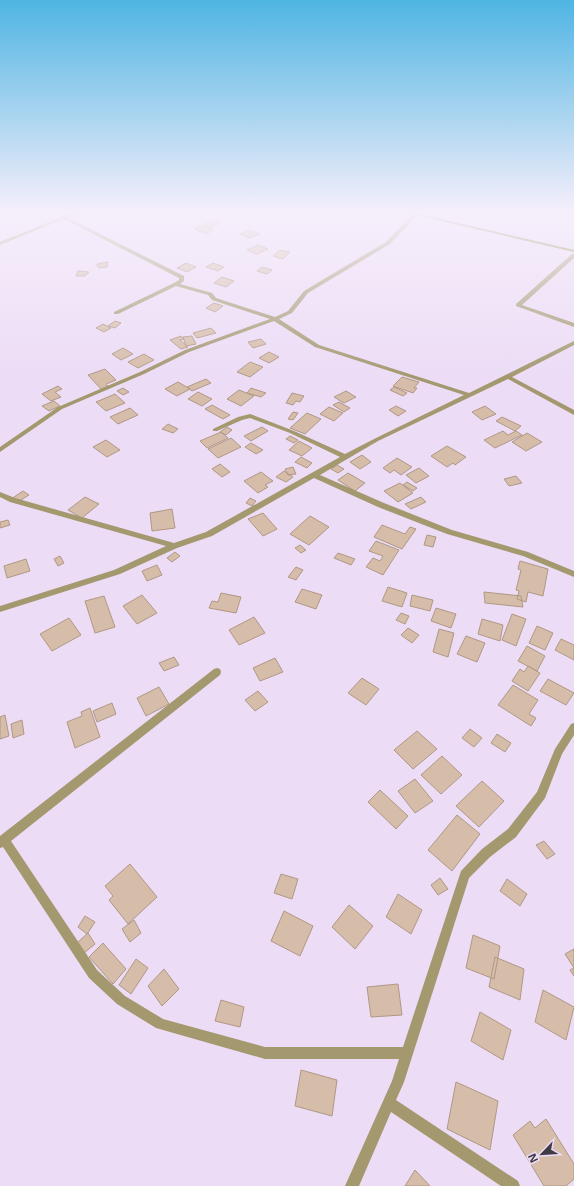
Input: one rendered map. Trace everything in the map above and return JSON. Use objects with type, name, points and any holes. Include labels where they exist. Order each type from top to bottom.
[{"type":"street","points":[[116,313],[181,281],[182,277],[163,267]]},
{"type":"street","points":[[0,450],[60,408],[142,373],[187,350],[276,319],[290,312],[306,292],[347,267]]},
{"type":"street","points":[[560,267],[518,305],[574,325]]},
{"type":"street","points":[[176,284],[210,294],[214,299],[276,319],[317,346],[469,395]]},
{"type":"street","points":[[0,609],[117,572],[174,546],[209,534],[345,457],[574,343]]},
{"type":"street","points":[[508,377],[574,413]]},
{"type":"street","points":[[215,430],[240,418],[250,416],[292,432],[345,457]]},
{"type":"street","points":[[314,475],[381,505],[450,532],[525,554],[574,574]]},
{"type":"street","points":[[0,494],[13,500],[174,546]]},
{"type":"street","points":[[217,672],[2,841],[93,974],[121,1000],[160,1024],[265,1053],[407,1053]]},
{"type":"street","points":[[352,1186],[398,1082],[465,875],[486,853],[512,833],[541,795],[558,752],[574,727]]},
{"type":"street","points":[[389,1103],[513,1186]]},
{"type":"building","points":[[178,267],[195,267],[187,272],[177,268]]},
{"type":"building","points":[[207,267],[223,267],[218,271]]},
{"type":"building","points":[[262,267],[272,270],[267,274],[257,271]]},
{"type":"building","points":[[78,271],[89,272],[85,276],[76,276]]},
{"type":"building","points":[[222,277],[234,281],[226,287],[214,283]]},
{"type":"building","points":[[214,303],[223,306],[215,312],[206,308]]},
{"type":"building","points":[[115,321],[121,323],[115,328],[108,326]]},
{"type":"building","points":[[103,324],[111,328],[104,332],[96,328]]},
{"type":"building","points":[[211,328],[216,333],[197,338],[193,333]]},
{"type":"building","points":[[181,336],[184,339],[180,340],[188,347],[181,349],[170,340]]},
{"type":"building","points":[[192,336],[196,344],[186,346],[183,337]]},
{"type":"building","points":[[261,339],[266,344],[253,348],[248,342]]},
{"type":"building","points":[[123,348],[133,354],[121,360],[112,354]]},
{"type":"building","points":[[269,352],[279,357],[269,363],[259,358]]},
{"type":"building","points":[[144,354],[154,360],[138,368],[128,362]]},
{"type":"building","points":[[250,362],[263,367],[250,377],[237,372]]},
{"type":"building","points":[[105,369],[116,380],[106,384],[109,387],[102,390],[88,375]]},
{"type":"building","points":[[402,377],[419,382],[414,388],[417,388],[413,393],[393,386]]},
{"type":"building","points":[[206,379],[211,383],[192,391],[187,387]]},
{"type":"building","points":[[178,382],[190,389],[177,396],[165,389]]},
{"type":"building","points":[[58,386],[62,389],[55,392],[61,397],[51,401],[42,394]]},
{"type":"building","points":[[394,387],[407,393],[403,396],[390,390]]},
{"type":"building","points":[[123,388],[129,392],[123,395],[117,391]]},
{"type":"building","points":[[251,388],[266,393],[261,397],[247,393]]},
{"type":"building","points":[[239,390],[254,396],[241,406],[227,399]]},
{"type":"building","points":[[346,391],[356,397],[344,403],[334,397]]},
{"type":"building","points":[[198,392],[212,399],[202,406],[188,399]]},
{"type":"building","points":[[292,393],[304,396],[300,402],[296,401],[293,405],[286,403]]},
{"type":"building","points":[[115,394],[125,403],[106,411],[96,402]]},
{"type":"building","points":[[54,401],[60,406],[49,411],[42,406]]},
{"type":"building","points":[[339,402],[350,408],[344,412],[333,405]]},
{"type":"building","points":[[212,405],[230,415],[223,419],[205,409]]},
{"type":"building","points":[[396,406],[406,411],[398,416],[389,410]]},
{"type":"building","points":[[485,406],[496,414],[482,420],[472,412]]},
{"type":"building","points":[[329,407],[343,413],[334,421],[320,414]]},
{"type":"building","points":[[130,408],[138,415],[118,424],[110,417]]},
{"type":"building","points":[[293,412],[298,413],[293,420],[288,419]]},
{"type":"building","points":[[307,413],[321,419],[305,434],[290,428]]},
{"type":"building","points":[[502,417],[521,426],[515,431],[496,421]]},
{"type":"building","points":[[168,424],[178,429],[173,433],[162,429]]},
{"type":"building","points":[[227,427],[232,430],[226,435],[220,432]]},
{"type":"building","points":[[262,427],[268,431],[251,441],[244,436]]},
{"type":"building","points":[[503,431],[508,435],[516,431],[522,435],[495,448],[484,440]]},
{"type":"building","points":[[221,432],[228,438],[207,448],[200,441]]},
{"type":"building","points":[[527,433],[542,442],[526,451],[512,442]]},
{"type":"building","points":[[290,436],[298,440],[294,443],[286,439]]},
{"type":"building","points":[[231,438],[241,447],[218,458],[208,449]]},
{"type":"building","points":[[106,440],[120,450],[107,457],[93,447]]},
{"type":"building","points":[[299,441],[312,448],[302,456],[289,450]]},
{"type":"building","points":[[251,443],[263,450],[256,454],[245,447]]},
{"type":"building","points":[[447,446],[466,457],[455,465],[453,463],[447,467],[431,456]]},
{"type":"building","points":[[362,455],[371,462],[360,469],[350,462]]},
{"type":"building","points":[[301,457],[312,463],[307,468],[295,462]]},
{"type":"building","points":[[397,458],[412,467],[401,475],[394,470],[390,473],[383,468]]},
{"type":"building","points":[[220,464],[230,472],[222,477],[212,469]]},
{"type":"building","points":[[337,465],[344,469],[338,473],[331,469]]},
{"type":"building","points":[[293,467],[296,474],[288,475],[285,469]]},
{"type":"building","points":[[419,468],[429,476],[416,483],[406,475]]},
{"type":"building","points":[[284,471],[293,477],[286,482],[276,477]]},
{"type":"building","points":[[261,472],[273,481],[265,485],[268,487],[258,493],[244,481]]},
{"type":"building","points":[[348,473],[365,483],[355,491],[338,480]]},
{"type":"building","points":[[516,476],[522,483],[509,486],[504,479]]},
{"type":"building","points":[[407,482],[417,488],[413,491],[403,485]]},
{"type":"building","points":[[400,483],[413,493],[398,502],[384,491]]},
{"type":"building","points":[[23,491],[29,495],[16,503],[11,499]]},
{"type":"building","points":[[85,497],[99,504],[82,518],[68,510]]},
{"type":"building","points":[[421,497],[426,502],[411,509],[405,504]]},
{"type":"building","points":[[250,498],[256,501],[252,506],[246,503]]},
{"type":"building","points":[[172,509],[175,528],[152,531],[150,513]]},
{"type":"building","points":[[263,513],[277,529],[263,536],[248,519]]},
{"type":"building","points":[[310,516],[329,527],[309,545],[290,534]]},
{"type":"building","points":[[8,520],[10,525],[0,528],[0,522]]},
{"type":"building","points":[[382,525],[405,534],[410,527],[416,529],[402,549],[374,537]]},
{"type":"building","points":[[427,535],[436,537],[433,547],[424,545]]},
{"type":"building","points":[[376,541],[399,550],[383,575],[366,567],[373,558],[380,561],[383,556],[369,551]]},
{"type":"building","points":[[300,545],[306,550],[301,553],[295,548]]},
{"type":"building","points":[[175,552],[180,556],[172,562],[167,558]]},
{"type":"building","points":[[338,553],[355,559],[351,565],[334,558]]},
{"type":"building","points":[[60,556],[64,563],[58,566],[54,559]]},
{"type":"building","points":[[26,559],[30,571],[7,578],[4,566]]},
{"type":"building","points":[[520,561],[548,569],[543,596],[528,592],[526,602],[517,599],[519,591],[516,590],[521,570],[518,569]]},
{"type":"building","points":[[157,565],[162,575],[147,581],[142,571]]},
{"type":"building","points":[[296,567],[303,570],[296,580],[288,577]]},
{"type":"building","points":[[388,587],[407,593],[402,607],[382,601]]},
{"type":"building","points":[[302,589],[322,595],[316,609],[295,602]]},
{"type":"building","points":[[484,592],[521,596],[523,607],[485,603]]},
{"type":"building","points":[[221,593],[241,597],[236,613],[209,608],[212,601],[218,602]]},
{"type":"building","points":[[142,595],[157,613],[137,624],[123,606]]},
{"type":"building","points":[[412,595],[433,600],[430,611],[410,606]]},
{"type":"building","points":[[104,596],[115,627],[95,633],[85,601]]},
{"type":"building","points":[[436,608],[456,614],[451,628],[431,621]]},
{"type":"building","points":[[401,613],[409,616],[405,624],[396,620]]},
{"type":"building","points":[[512,614],[526,619],[516,646],[502,640]]},
{"type":"building","points":[[254,617],[265,633],[239,645],[229,630]]},
{"type":"building","points":[[69,618],[81,635],[52,651],[40,634]]},
{"type":"building","points":[[482,619],[503,625],[500,641],[478,634]]},
{"type":"building","points":[[537,626],[553,633],[545,650],[529,643]]},
{"type":"building","points":[[408,628],[419,635],[412,643],[401,635]]},
{"type":"building","points":[[439,629],[454,633],[448,657],[433,652]]},
{"type":"building","points":[[466,636],[485,643],[477,662],[457,654]]},
{"type":"building","points":[[561,639],[574,645],[574,660],[555,650]]},
{"type":"building","points":[[527,646],[545,656],[537,671],[518,661]]},
{"type":"building","points":[[174,657],[179,665],[164,671],[159,663]]},
{"type":"building","points":[[275,658],[283,672],[260,681],[253,668]]},
{"type":"building","points":[[528,666],[540,673],[528,691],[512,681],[520,669],[524,672]]},
{"type":"building","points":[[362,678],[379,689],[366,705],[348,693]]},
{"type":"building","points":[[548,679],[574,693],[566,705],[540,691]]},
{"type":"building","points":[[513,685],[538,700],[529,714],[536,718],[531,726],[498,705]]},
{"type":"building","points":[[159,687],[169,704],[146,716],[137,698]]},
{"type":"building","points":[[258,691],[268,702],[255,711],[245,700]]},
{"type":"building","points":[[112,703],[116,714],[97,722],[93,711]]},
{"type":"building","points":[[90,708],[100,737],[75,748],[67,722],[82,716],[81,712]]},
{"type":"building","points":[[5,715],[9,736],[0,739],[0,717]]},
{"type":"building","points":[[22,720],[24,734],[13,738],[11,724]]},
{"type":"building","points":[[470,729],[482,738],[474,747],[462,738]]},
{"type":"building","points":[[417,731],[437,749],[413,769],[394,750]]},
{"type":"building","points":[[497,734],[511,743],[505,752],[491,743]]},
{"type":"building","points":[[442,756],[462,775],[441,794],[421,775]]},
{"type":"building","points":[[415,779],[433,801],[415,813],[398,791]]},
{"type":"building","points":[[482,781],[504,801],[479,827],[456,806]]},
{"type":"building","points":[[380,790],[408,816],[396,829],[368,802]]},
{"type":"building","points":[[457,815],[480,834],[452,871],[428,850]]},
{"type":"building","points":[[544,841],[555,854],[547,859],[536,845]]},
{"type":"building","points":[[130,864],[157,897],[128,924],[109,900],[113,896],[105,886]]},
{"type":"building","points":[[281,874],[298,879],[292,899],[274,893]]},
{"type":"building","points":[[440,878],[448,889],[438,895],[431,885]]},
{"type":"building","points":[[507,879],[527,894],[520,906],[500,891]]},
{"type":"building","points":[[398,894],[422,910],[411,934],[386,917]]},
{"type":"building","points":[[349,905],[373,926],[355,949],[332,927]]},
{"type":"building","points":[[284,911],[313,926],[300,956],[271,941]]},
{"type":"building","points":[[85,916],[95,922],[87,934],[78,927]]},
{"type":"building","points":[[134,920],[141,933],[130,942],[122,929]]},
{"type":"building","points":[[88,933],[95,944],[83,954],[77,943]]},
{"type":"building","points":[[473,935],[500,946],[494,979],[466,968]]},
{"type":"building","points":[[103,943],[126,969],[113,984],[89,957]]},
{"type":"building","points":[[574,949],[574,968],[565,954]]},
{"type":"building","points":[[495,957],[524,969],[520,1000],[489,987]]},
{"type":"building","points":[[136,959],[148,968],[131,994],[119,985]]},
{"type":"building","points":[[574,968],[574,976],[570,970]]},
{"type":"building","points":[[164,969],[179,989],[162,1006],[148,986]]},
{"type":"building","points":[[398,984],[402,1015],[371,1017],[367,987]]},
{"type":"building","points":[[543,990],[574,1007],[566,1040],[535,1022]]},
{"type":"building","points":[[221,1000],[244,1007],[240,1027],[215,1021]]},
{"type":"building","points":[[480,1012],[511,1030],[503,1060],[471,1041]]},
{"type":"building","points":[[301,1070],[337,1080],[332,1116],[295,1106]]},
{"type":"building","points":[[456,1082],[498,1101],[490,1150],[447,1129]]},
{"type":"building","points":[[546,1119],[574,1164],[574,1179],[566,1186],[544,1186],[513,1135],[530,1121],[535,1128]]},
{"type":"building","points":[[415,1170],[430,1186],[405,1186]]}]
